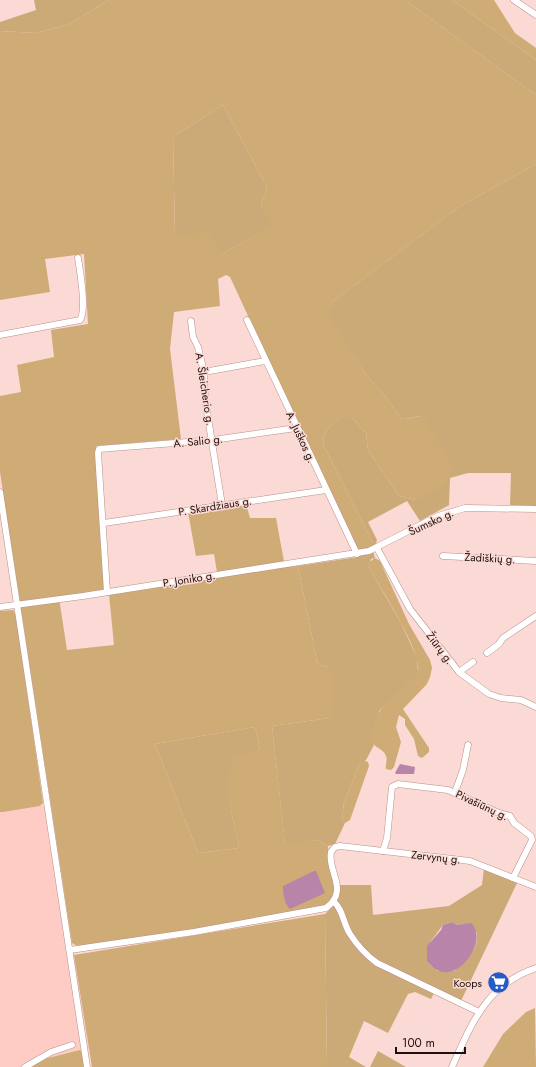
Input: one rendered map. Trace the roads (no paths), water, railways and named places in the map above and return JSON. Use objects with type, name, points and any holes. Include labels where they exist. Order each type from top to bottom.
[{"type":"street","points":[[514,0],[536,15]]},
{"type":"street","points":[[0,335],[80,320],[83,316],[78,258]]},
{"type":"street","name":"A. Juškos g.","points":[[247,320],[356,554]]},
{"type":"street","name":"A. Šleicherio g.","points":[[191,321],[193,337],[198,347],[204,372],[205,399],[213,440],[222,505]]},
{"type":"street","points":[[204,372],[265,361]]},
{"type":"street","name":"A. Salio g.","points":[[104,523],[99,449],[213,440],[296,428]]},
{"type":"street","name":"P. Skardžiaus g.","points":[[104,523],[326,490]]},
{"type":"street","points":[[0,492],[87,1067]]},
{"type":"street","name":"Šumsko g.","points":[[377,548],[438,516],[456,510],[471,507],[536,509]]},
{"type":"street","points":[[104,523],[107,592]]},
{"type":"street","points":[[0,539],[8,538]]},
{"type":"street","name":"P. Joniko g.","points":[[0,607],[356,554],[377,548]]},
{"type":"street","name":"Žiūrų g.","points":[[377,548],[410,609],[459,672],[489,694],[501,698],[521,700],[536,706]]},
{"type":"street","name":"Žadiškių g.","points":[[443,556],[536,561]]},
{"type":"street","points":[[487,654],[504,638],[536,616]]},
{"type":"street","points":[[459,672],[473,662]]},
{"type":"street","points":[[455,792],[463,770],[468,744]]},
{"type":"street","name":"Pivašiūnų g.","points":[[383,851],[387,838],[392,787],[398,784],[455,792],[499,813],[510,816],[514,823],[531,836],[532,840],[513,878]]},
{"type":"street","name":"Zervynų g.","points":[[335,898],[337,883],[330,856],[333,849],[344,846],[464,860],[488,867],[536,887]]},
{"type":"street","points":[[70,950],[194,932],[321,910],[330,906],[335,898],[349,933],[364,953],[377,963],[479,1012]]},
{"type":"street","points":[[452,1067],[470,1025],[479,1012],[507,982],[516,976],[536,968]]},
{"type":"street","points":[[25,1067],[51,1052],[72,1045]]},
{"type":"place","name":"Koops","points":[[498,983]]}]
